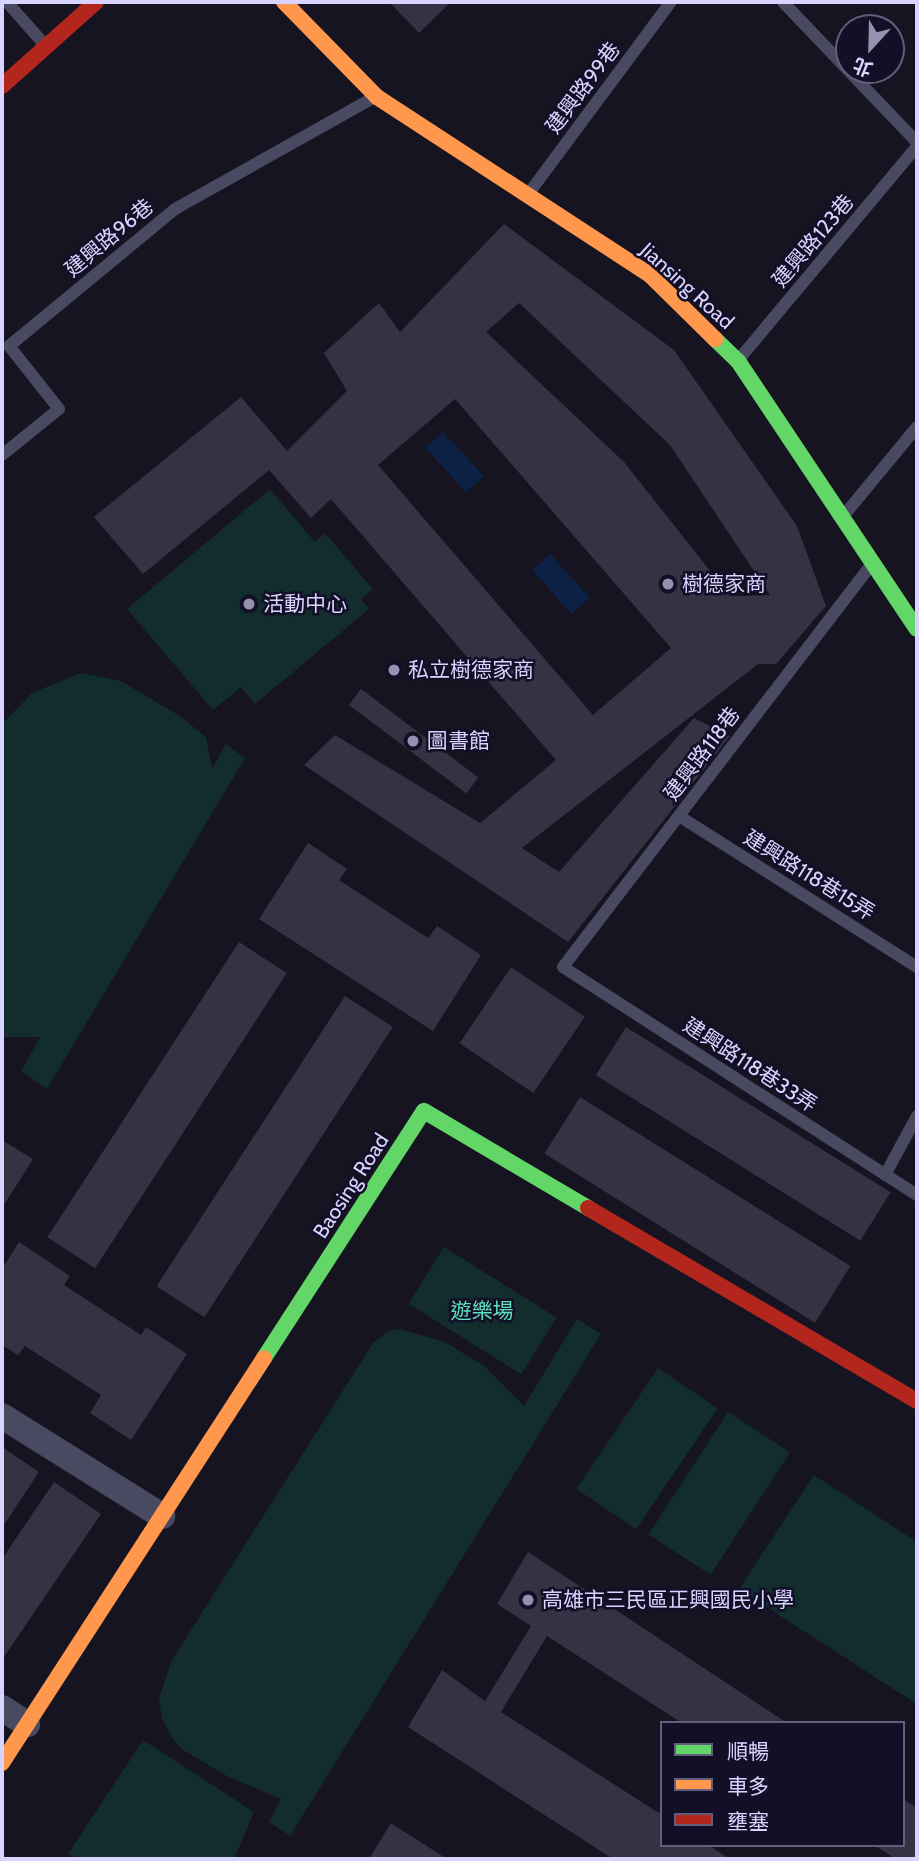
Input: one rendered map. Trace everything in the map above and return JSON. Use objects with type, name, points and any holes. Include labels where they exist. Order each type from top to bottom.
[{"type":"street","points":[[2,86],[96,2]]},
{"type":"street","name":"Jiansing Road","points":[[284,2],[377,97],[526,197],[649,274],[738,361],[840,520],[917,629]]},
{"type":"street","name":"Baosing Road","points":[[2,1763],[424,1111],[917,1401]]},
{"type":"street","points":[[2,1416],[162,1516]]},
{"type":"street","points":[[2,1708],[27,1724]]},
{"type":"lane","points":[[7,2],[46,46]]},
{"type":"lane","name":"建興路99巷","points":[[526,197],[671,2]]},
{"type":"lane","points":[[783,2],[917,144]]},
{"type":"lane","name":"建興路96巷","points":[[2,455],[59,409],[9,346],[175,209],[377,97]]},
{"type":"lane","name":"建興路123巷","points":[[738,361],[917,144]]},
{"type":"lane","points":[[840,520],[917,427]]},
{"type":"lane","name":"建興路118巷","points":[[563,967],[872,565]]},
{"type":"lane","name":"建興路118巷15弄","points":[[679,816],[917,967]]},
{"type":"lane","name":"建興路118巷33弄","points":[[563,967],[917,1195]]},
{"type":"lane","points":[[885,1175],[917,1116]]},
{"type":"green space","name":"活動中心","points":[[270,489],[315,542],[325,533],[373,589],[361,599],[369,609],[255,704],[241,687],[213,710],[127,609]]},
{"type":"green space","points":[[81,673],[121,681],[180,716],[206,737],[212,769],[226,744],[245,758],[47,1089],[21,1071],[40,1037],[2,1037],[2,724],[32,693]]},
{"type":"green space","name":"遊樂場","points":[[444,1247],[557,1317],[521,1374],[408,1304]]},
{"type":"green space","points":[[577,1319],[601,1334],[290,1836],[269,1822],[281,1799],[227,1776],[183,1750],[173,1739],[162,1719],[159,1698],[172,1660],[373,1343],[389,1330],[400,1329],[445,1342],[484,1366],[524,1406]]},
{"type":"green space","points":[[658,1368],[718,1408],[636,1529],[576,1489]]},
{"type":"green space","points":[[728,1412],[790,1452],[711,1575],[648,1534]]},
{"type":"green space","points":[[814,1475],[917,1542],[915,1703],[739,1589]]},
{"type":"green space","points":[[143,1740],[254,1812],[234,1859],[78,1859],[68,1854]]},
{"type":"water","points":[[443,432],[484,476],[466,492],[425,448]]},
{"type":"water","points":[[550,554],[589,598],[572,614],[532,570]]},
{"type":"building","points":[[389,2],[451,2],[419,33]]},
{"type":"building","name":"樹德家商","points":[[504,224],[674,350],[797,526],[826,606],[776,664],[758,664],[522,848],[559,872],[694,718],[730,736],[568,942],[304,765],[335,735],[480,823],[556,760],[331,499],[311,518],[269,470],[143,574],[94,517],[241,397],[287,451],[347,391],[324,353],[379,303],[400,332]],"holes":[[[519,303],[670,445],[770,595],[730,596],[624,462],[486,332]],[[455,399],[671,648],[593,715],[378,465]]]},
{"type":"building","name":"圖書館","points":[[361,689],[478,777],[466,793],[349,705]]},
{"type":"building","points":[[308,843],[347,869],[339,880],[428,938],[437,926],[481,955],[433,1031],[259,919]]},
{"type":"building","points":[[239,942],[287,973],[95,1268],[47,1237]]},
{"type":"building","points":[[511,967],[585,1017],[533,1093],[460,1043]]},
{"type":"building","points":[[345,996],[393,1027],[204,1317],[157,1286]]},
{"type":"building","points":[[626,1027],[891,1192],[860,1241],[596,1075]]},
{"type":"building","points":[[580,1097],[851,1266],[815,1323],[544,1154]]},
{"type":"building","points":[[2,1140],[33,1159],[2,1208]]},
{"type":"building","points":[[19,1242],[70,1276],[64,1285],[141,1335],[146,1327],[187,1354],[131,1440],[90,1413],[101,1395],[25,1346],[18,1355],[2,1345],[2,1269]]},
{"type":"building","points":[[2,1447],[39,1472],[2,1528]]},
{"type":"building","points":[[54,1482],[101,1514],[4,1657],[2,1559]]},
{"type":"building","points":[[528,1552],[784,1721],[679,1721],[547,1636],[501,1712],[660,1814],[660,1847],[711,1847],[730,1859],[613,1859],[408,1727],[442,1670],[485,1701],[531,1626],[497,1604]]},
{"type":"building","points":[[905,1800],[917,1808],[917,1859],[896,1859],[877,1847],[905,1847]]},
{"type":"building","points":[[391,1823],[447,1859],[369,1859]]},
{"type":"traffic: fast","points":[[715,339],[738,361],[917,629]]},
{"type":"traffic: fast","points":[[264,1358],[424,1111],[588,1208]]},
{"type":"traffic: slow","points":[[284,2],[377,97],[649,274],[715,339]]},
{"type":"traffic: slow","points":[[2,1763],[264,1358]]},
{"type":"traffic: jam","points":[[2,86],[96,2]]},
{"type":"traffic: jam","points":[[588,1208],[917,1401]]},
{"type":"place","name":"樹德家商","points":[[668,584]]},
{"type":"place","name":"活動中心","points":[[249,604]]},
{"type":"place","name":"私立樹德家商","points":[[394,670]]},
{"type":"place","name":"圖書館","points":[[413,741]]},
{"type":"place","name":"高雄市三民區正興國民小學","points":[[528,1600]]}]
